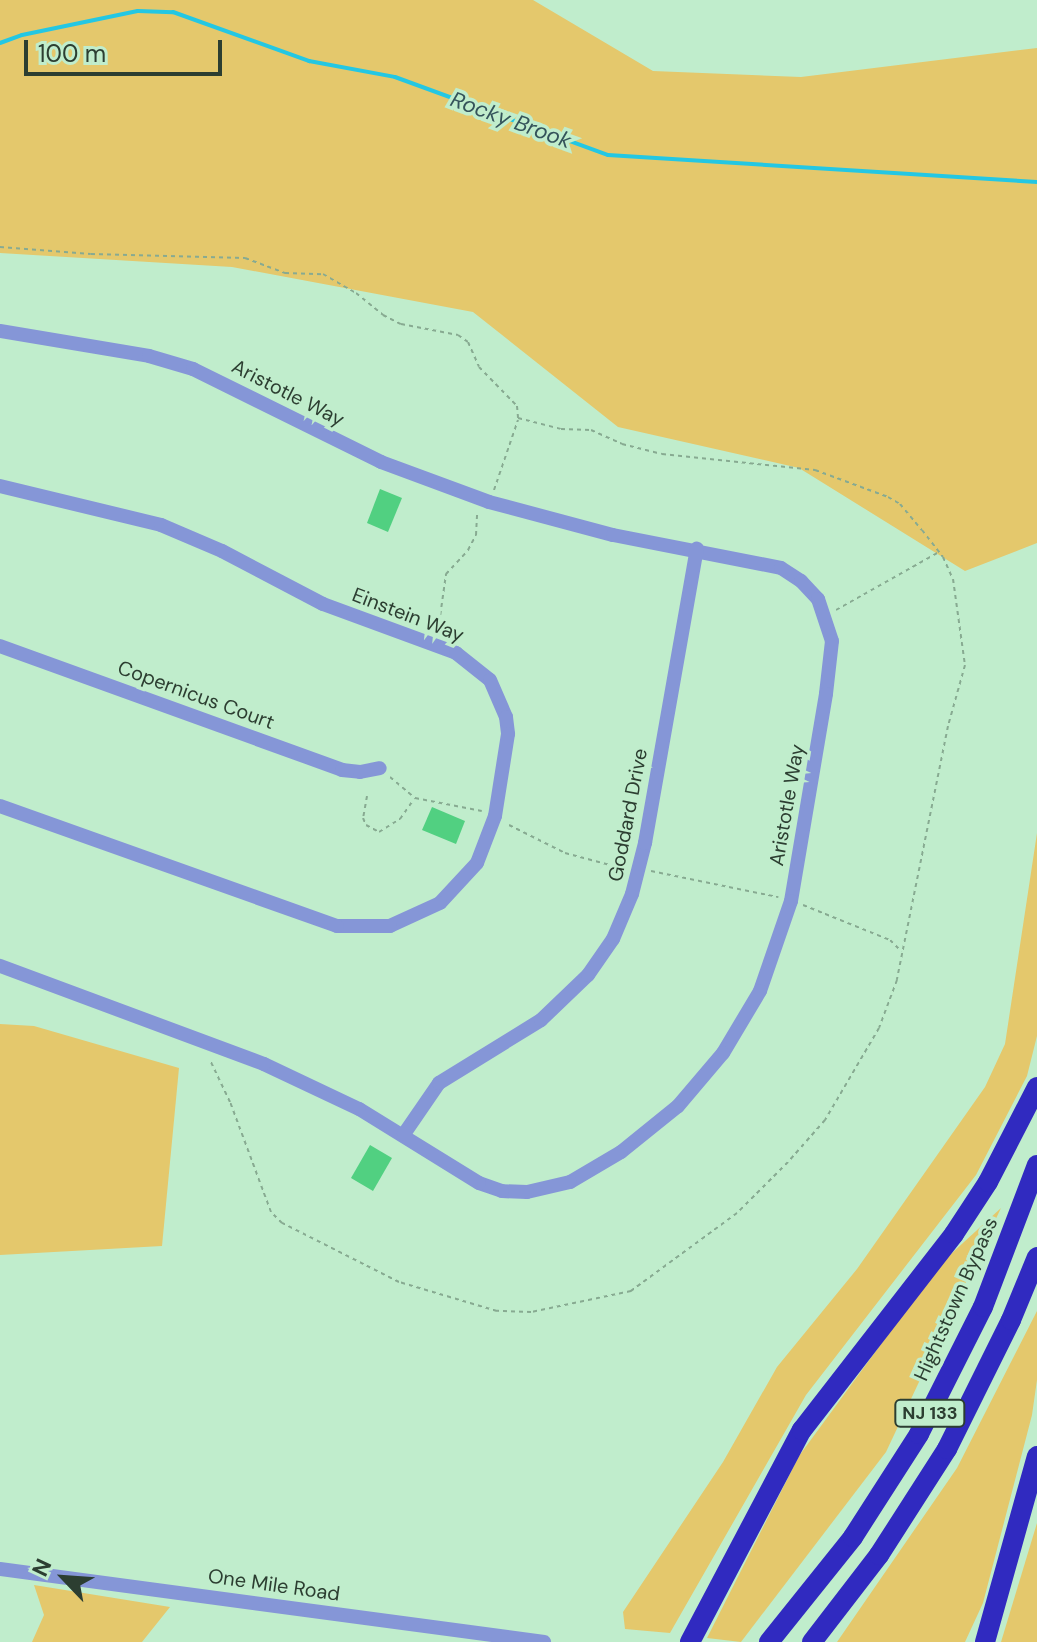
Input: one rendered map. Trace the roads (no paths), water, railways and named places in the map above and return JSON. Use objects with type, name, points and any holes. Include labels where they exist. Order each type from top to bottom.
[{"type":"highway","points":[[690,1642],[802,1430],[954,1234],[988,1182],[1037,1087]]},
{"type":"highway","name":"Hightstown Bypass","points":[[772,1638],[853,1537],[919,1434],[983,1307],[1037,1165]]},
{"type":"highway","name":"NJ 133","points":[[813,1640],[879,1555],[947,1449],[1011,1320],[1037,1257]]},
{"type":"highway","points":[[985,1642],[1037,1456]]},
{"type":"street","name":"Aristotle Way","points":[[0,331],[149,356],[193,369],[381,462],[485,501],[602,532],[781,568],[801,581],[818,599],[832,641],[791,901],[760,991],[723,1053],[678,1106],[621,1152],[558,1186],[527,1192],[502,1191],[479,1183],[404,1134],[264,1064],[0,966]]},
{"type":"street","name":"Einstein Way","points":[[0,486],[161,525],[222,551],[323,604],[456,653],[483,673],[506,717],[506,752],[495,816],[477,863],[449,895],[410,920],[390,926],[337,926],[0,806]]},
{"type":"street","name":"Goddard Drive","points":[[404,1134],[439,1083],[454,1070],[519,1035],[567,999],[613,939],[639,870],[697,549]]},
{"type":"street","name":"Copernicus Court","points":[[0,646],[342,770],[360,772],[380,768]]},
{"type":"street","name":"One Mile Road","points":[[0,1569],[544,1642]]},
{"type":"waterway","name":"Rocky Brook","points":[[0,43],[22,35],[138,11],[173,12],[309,61],[395,77],[608,155],[1037,182]]}]
